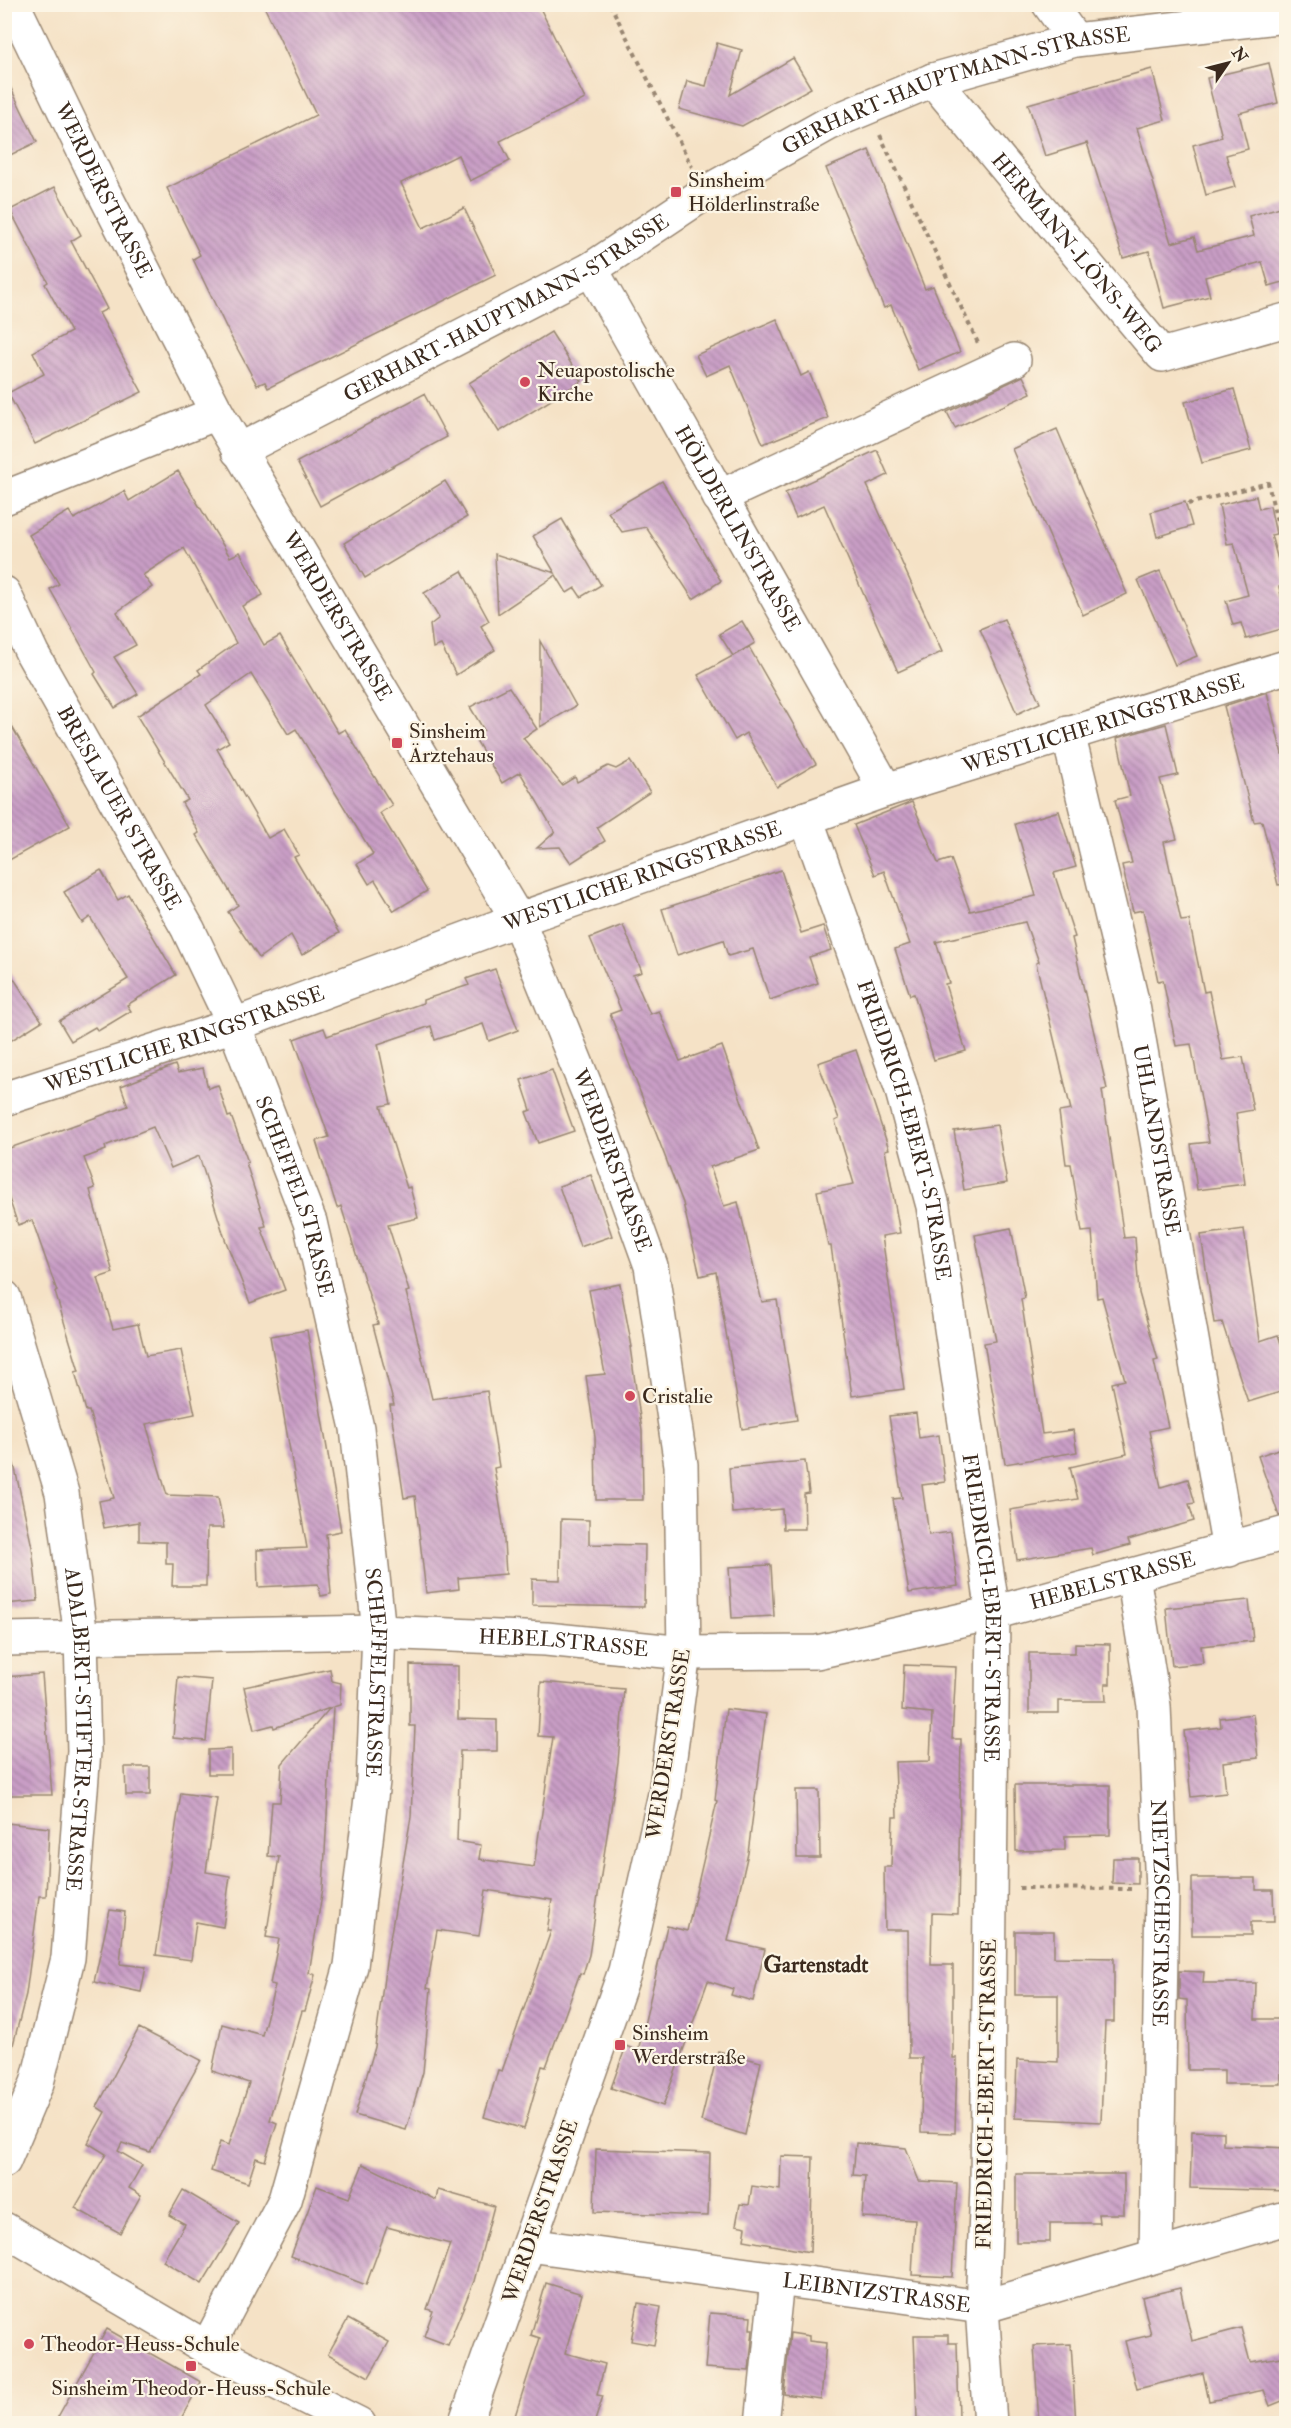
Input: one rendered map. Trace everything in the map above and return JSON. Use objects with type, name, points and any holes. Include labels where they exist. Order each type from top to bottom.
[{"type":"street","name":"WERDERSTRASSE","points":[[13,4],[103,191],[217,413],[518,920],[590,1097],[651,1266],[681,1465],[684,1653],[665,1794],[625,1971],[465,2424]]},
{"type":"street","points":[[1049,4],[1075,40]]},
{"type":"street","name":"GERHART-HAUPTMANN-STRASSE","points":[[238,451],[591,268],[705,193],[828,124],[867,107],[933,80],[1075,40],[1287,16]]},
{"type":"street","name":"HERMANN-LÖNS-WEG","points":[[933,80],[1162,355],[1287,320]]},
{"type":"street","name":"HÖLDERLINSTRASSE","points":[[591,268],[886,790]]},
{"type":"street","points":[[719,497],[1003,365]]},
{"type":"street","points":[[4,498],[217,413]]},
{"type":"street","name":"BRESLAUER STRASSE","points":[[4,593],[32,653],[188,929],[234,1025]]},
{"type":"street","name":"WESTLICHE RINGSTRASSE","points":[[4,1099],[234,1025],[518,920],[886,790],[1287,667]]},
{"type":"street","name":"UHLANDSTRASSE","points":[[1068,733],[1133,1005],[1229,1550]]},
{"type":"street","name":"FRIEDRICH-EBERT-STRASSE","points":[[806,818],[901,1088],[933,1206],[993,1613],[988,1888],[987,2187],[982,2307],[990,2424]]},
{"type":"street","name":"SCHEFFELSTRASSE","points":[[207,2348],[285,2200],[351,1966],[373,1781],[379,1632],[357,1428],[310,1222],[234,1025]]},
{"type":"street","name":"ADALBERT-STIFTER-STRASSE","points":[[4,1297],[62,1493],[81,1637],[84,1751],[68,1958],[37,2083],[4,2161]]},
{"type":"street","name":"HEBELSTRASSE","points":[[4,1639],[379,1632],[546,1639],[684,1653],[817,1652],[993,1613],[1287,1533]]},
{"type":"street","name":"NIETZSCHESTRASSE","points":[[1133,1575],[1154,1706],[1162,1890],[1156,2255]]},
{"type":"street","name":"LEIBNIZSTRASSE","points":[[529,2245],[982,2307],[1287,2217]]},
{"type":"street","points":[[4,2229],[207,2348],[359,2424]]},
{"type":"street","points":[[762,2424],[777,2280]]},
{"type":"path","points":[[610,4],[705,193]]},
{"type":"path","points":[[867,107],[1003,365]]},
{"type":"path","points":[[1188,504],[1268,483],[1287,561]]},
{"type":"path","points":[[988,1888],[1162,1890]]},
{"type":"building","points":[[263,4],[538,4],[585,99],[500,141],[510,161],[470,181],[458,155],[401,183],[423,228],[464,208],[496,275],[268,388],[265,382],[257,385],[230,335],[193,259],[200,255],[167,188],[316,115]]},
{"type":"building","points":[[717,43],[742,50],[730,95],[793,58],[811,88],[742,126],[679,109],[687,81],[706,86]]},
{"type":"building","points":[[1269,63],[1278,103],[1239,113],[1248,149],[1226,155],[1235,187],[1206,195],[1193,145],[1222,137],[1207,78]]},
{"type":"building","points":[[1152,69],[1165,120],[1137,128],[1171,243],[1194,237],[1198,250],[1254,236],[1249,216],[1287,205],[1287,281],[1269,286],[1262,262],[1205,277],[1210,296],[1164,308],[1149,251],[1123,258],[1087,143],[1045,156],[1028,104]]},
{"type":"building","points":[[4,74],[37,142],[4,158]]},
{"type":"building","points":[[869,150],[925,289],[933,286],[960,352],[918,370],[891,305],[884,308],[826,168]]},
{"type":"building","points":[[55,187],[81,235],[71,241],[107,309],[99,313],[142,392],[35,444],[8,393],[44,374],[33,352],[71,332],[10,210]]},
{"type":"building","points":[[777,319],[801,376],[809,372],[828,418],[763,444],[730,365],[706,376],[696,355]]},
{"type":"building","name":"Neuapostolische Kirche","points":[[551,332],[582,381],[499,432],[469,383]]},
{"type":"building","points":[[1023,376],[1031,393],[955,428],[947,412]]},
{"type":"building","points":[[1234,389],[1251,450],[1202,463],[1185,402]]},
{"type":"building","points":[[424,394],[447,437],[320,506],[297,462]]},
{"type":"building","points":[[1057,429],[1127,594],[1083,615],[1012,449]]},
{"type":"building","points":[[877,450],[888,475],[867,485],[942,652],[898,672],[824,505],[796,518],[785,493]]},
{"type":"building","points":[[178,471],[230,557],[240,552],[263,595],[242,606],[264,645],[280,636],[338,733],[345,729],[392,805],[380,813],[427,891],[394,911],[375,880],[369,884],[357,864],[373,854],[296,729],[288,734],[251,674],[206,705],[229,742],[217,749],[268,838],[284,829],[299,855],[294,857],[339,933],[302,955],[291,935],[259,958],[228,912],[238,905],[196,835],[199,833],[182,803],[188,800],[137,716],[201,674],[198,670],[236,643],[184,548],[143,575],[152,587],[117,612],[136,645],[114,657],[138,694],[115,708],[94,674],[96,672],[50,589],[59,584],[29,535],[69,511],[74,519],[124,491],[129,501]]},
{"type":"building","points":[[445,481],[467,517],[365,578],[344,543]]},
{"type":"building","points":[[662,481],[721,581],[693,599],[646,527],[622,532],[608,512]]},
{"type":"building","points":[[1256,496],[1259,509],[1270,506],[1276,534],[1271,535],[1285,585],[1279,587],[1285,611],[1281,613],[1285,628],[1246,639],[1241,623],[1233,625],[1226,601],[1248,595],[1234,543],[1227,544],[1219,505]]},
{"type":"building","points":[[1185,502],[1192,526],[1157,537],[1151,512]]},
{"type":"building","points":[[562,519],[601,585],[581,597],[575,588],[567,593],[556,575],[498,614],[495,554],[555,573],[533,536]]},
{"type":"building","points":[[462,571],[489,621],[481,626],[495,650],[456,675],[441,645],[433,648],[430,625],[439,618],[424,593]]},
{"type":"building","points":[[1160,571],[1197,656],[1175,665],[1138,580]]},
{"type":"building","points":[[1004,619],[1040,703],[1017,714],[980,629]]},
{"type":"building","points":[[742,621],[755,643],[733,656],[719,634]]},
{"type":"building","points":[[540,641],[576,706],[540,727]]},
{"type":"building","points":[[749,647],[816,764],[777,787],[746,733],[735,740],[698,675]]},
{"type":"building","points":[[509,687],[537,729],[523,738],[562,785],[575,777],[577,782],[608,766],[616,769],[630,761],[650,792],[597,827],[605,841],[571,863],[560,847],[537,848],[555,832],[520,772],[502,783],[474,737],[484,730],[470,707]]},
{"type":"building","points":[[1267,692],[1282,754],[1287,753],[1287,884],[1278,885],[1262,821],[1254,822],[1224,706]]},
{"type":"building","points":[[4,713],[70,826],[4,863]]},
{"type":"building","points":[[1166,724],[1178,775],[1160,779],[1177,839],[1164,842],[1181,921],[1189,920],[1204,992],[1209,991],[1223,1060],[1243,1057],[1253,1110],[1236,1113],[1245,1184],[1197,1190],[1191,1144],[1209,1142],[1191,1044],[1176,1046],[1163,980],[1158,981],[1143,910],[1133,912],[1122,865],[1132,863],[1115,800],[1130,796],[1117,738]]},
{"type":"building","points":[[912,802],[938,863],[951,859],[970,911],[1036,896],[1015,824],[1059,811],[1076,867],[1054,873],[1075,937],[1072,938],[1107,1089],[1102,1090],[1124,1238],[1135,1237],[1139,1293],[1158,1360],[1154,1361],[1168,1427],[1149,1431],[1161,1487],[1188,1479],[1195,1503],[1189,1504],[1194,1521],[1128,1540],[1130,1545],[1093,1555],[1091,1548],[1017,1560],[1010,1510],[1078,1499],[1070,1467],[1127,1454],[1112,1383],[1125,1380],[1102,1297],[1097,1298],[1092,1231],[1082,1232],[1071,1164],[1066,1164],[1059,1112],[1071,1110],[1036,963],[1039,962],[1025,922],[936,942],[949,983],[945,984],[966,1051],[934,1060],[914,994],[910,995],[895,949],[910,944],[884,871],[875,875],[854,825]]},
{"type":"building","points":[[101,870],[118,900],[128,894],[176,975],[127,1005],[131,1011],[98,1031],[95,1027],[71,1041],[59,1021],[128,979],[90,917],[82,923],[64,892]]},
{"type":"building","points":[[781,870],[801,933],[823,926],[831,950],[809,957],[818,983],[770,1000],[753,949],[728,956],[723,940],[677,955],[662,909]]},
{"type":"building","points":[[623,925],[642,972],[633,975],[650,1014],[659,1011],[680,1061],[722,1046],[759,1150],[710,1167],[724,1206],[738,1202],[762,1302],[777,1300],[797,1420],[742,1429],[716,1272],[700,1276],[683,1203],[610,1014],[621,1010],[590,938]]},
{"type":"building","points":[[4,964],[42,1021],[4,1045]]},
{"type":"building","points":[[495,969],[518,1030],[489,1041],[483,1024],[435,1040],[431,1026],[378,1044],[391,1104],[381,1106],[407,1188],[410,1187],[418,1218],[388,1225],[409,1291],[406,1292],[432,1399],[487,1391],[499,1467],[494,1468],[503,1524],[506,1574],[458,1578],[459,1589],[426,1593],[415,1496],[404,1498],[390,1405],[394,1405],[373,1325],[378,1324],[341,1206],[337,1208],[316,1141],[329,1137],[294,1039],[324,1028],[327,1036],[423,1003],[423,1000],[469,985],[466,979]]},
{"type":"building","points":[[856,1050],[889,1149],[885,1150],[900,1233],[882,1236],[904,1389],[852,1396],[831,1246],[828,1246],[817,1191],[854,1184],[835,1121],[839,1119],[818,1063]]},
{"type":"building","points":[[175,1065],[178,1073],[203,1068],[208,1088],[218,1085],[228,1117],[231,1116],[248,1162],[246,1163],[266,1226],[261,1227],[285,1290],[250,1303],[225,1239],[199,1156],[171,1168],[153,1127],[105,1146],[106,1150],[84,1158],[95,1188],[90,1190],[113,1273],[98,1278],[113,1329],[138,1324],[146,1356],[181,1350],[195,1414],[146,1424],[167,1495],[218,1497],[224,1528],[207,1528],[206,1586],[172,1586],[173,1564],[166,1564],[166,1542],[139,1541],[139,1522],[104,1528],[99,1501],[114,1498],[89,1411],[86,1411],[75,1372],[79,1371],[55,1292],[57,1291],[32,1220],[18,1225],[4,1184],[4,1150],[128,1106],[121,1086]]},
{"type":"building","points":[[552,1070],[574,1131],[538,1143],[526,1112],[531,1110],[521,1080]]},
{"type":"building","points":[[997,1125],[1007,1183],[964,1190],[954,1131]]},
{"type":"building","points":[[591,1175],[612,1236],[580,1247],[559,1186]]},
{"type":"building","points":[[1011,1228],[1025,1298],[1021,1299],[1042,1434],[1073,1430],[1077,1452],[1005,1464],[984,1343],[996,1341],[975,1235]]},
{"type":"building","points":[[1244,1229],[1260,1341],[1278,1335],[1287,1361],[1287,1390],[1248,1402],[1222,1322],[1214,1323],[1201,1235]]},
{"type":"building","points":[[620,1284],[632,1347],[630,1347],[642,1431],[643,1500],[596,1500],[595,1437],[586,1376],[605,1374],[589,1290]]},
{"type":"building","points":[[307,1330],[341,1531],[326,1534],[331,1594],[321,1596],[318,1584],[258,1587],[257,1550],[307,1548],[270,1336]]},
{"type":"building","points":[[916,1413],[919,1438],[939,1435],[945,1482],[922,1485],[929,1535],[951,1532],[958,1586],[909,1593],[893,1499],[902,1498],[889,1416]]},
{"type":"building","points":[[1287,1446],[1287,1515],[1279,1516],[1258,1456]]},
{"type":"building","points":[[805,1461],[809,1493],[804,1494],[805,1529],[783,1529],[782,1509],[732,1513],[729,1468]]},
{"type":"building","points":[[14,1464],[32,1547],[38,1601],[4,1604],[4,1465]]},
{"type":"building","points":[[561,1519],[589,1520],[589,1544],[645,1545],[644,1607],[532,1605],[532,1579],[560,1580]]},
{"type":"building","points":[[771,1565],[774,1616],[732,1618],[729,1567]]},
{"type":"building","points":[[1249,1600],[1253,1641],[1201,1646],[1203,1663],[1172,1666],[1166,1608]]},
{"type":"building","points":[[1075,1643],[1110,1644],[1110,1684],[1105,1684],[1106,1701],[1059,1701],[1059,1713],[1029,1713],[1029,1653],[1075,1653]]},
{"type":"building","points":[[410,1665],[458,1666],[458,1719],[497,1720],[497,1751],[460,1751],[457,1841],[481,1845],[479,1859],[534,1867],[553,1737],[538,1736],[541,1682],[624,1689],[618,1762],[589,1955],[583,1974],[580,1973],[546,2067],[542,2066],[524,2129],[484,2117],[498,2070],[502,2071],[551,1931],[547,1931],[552,1900],[486,1890],[479,1936],[437,1930],[427,1988],[431,1989],[423,2072],[406,2130],[355,2115],[375,2047],[386,1962],[411,1817],[415,1726],[410,1726]]},
{"type":"building","points":[[904,1665],[956,1667],[952,1739],[961,1739],[958,1914],[932,1913],[931,1965],[953,1965],[953,2058],[957,2058],[955,2133],[921,2132],[922,2058],[909,2058],[908,1930],[885,1930],[884,1867],[891,1867],[893,1817],[897,1817],[895,1762],[930,1761],[932,1713],[902,1710]]},
{"type":"building","points":[[330,1669],[332,1681],[341,1683],[340,1705],[333,1707],[323,1888],[309,1973],[315,1975],[270,2120],[277,2123],[265,2161],[256,2158],[248,2183],[211,2171],[220,2142],[229,2145],[249,2083],[212,2071],[222,2024],[262,2035],[275,1985],[270,1984],[279,1939],[266,1937],[279,1857],[268,1856],[272,1802],[280,1802],[282,1764],[330,1708],[274,1728],[273,1725],[254,1730],[244,1687]]},
{"type":"building","points":[[42,1674],[52,1795],[7,1795],[4,1677]]},
{"type":"building","points":[[178,1677],[212,1680],[206,1741],[173,1738]]},
{"type":"building","points":[[726,1709],[766,1714],[748,1853],[728,1941],[765,1949],[753,2001],[731,1995],[733,1989],[708,1981],[663,2106],[611,2088],[626,2046],[638,2051],[667,1926],[687,1931],[717,1801],[715,1800]]},
{"type":"building","points":[[1253,1714],[1258,1758],[1223,1762],[1226,1793],[1191,1797],[1184,1731],[1221,1727],[1220,1718]]},
{"type":"building","points":[[231,1749],[231,1774],[208,1774],[208,1750]]},
{"type":"building","points":[[125,1767],[150,1767],[150,1795],[126,1795]]},
{"type":"building","points":[[1015,1785],[1110,1785],[1110,1835],[1065,1836],[1065,1850],[1016,1851]]},
{"type":"building","points":[[796,1790],[819,1790],[820,1858],[797,1858]]},
{"type":"building","points":[[181,1793],[217,1798],[206,1872],[230,1876],[223,1927],[196,1922],[191,1960],[156,1955]]},
{"type":"building","points":[[7,1823],[49,1828],[46,1896],[39,1896],[26,1994],[12,2049],[4,2048],[4,1835],[7,1835]]},
{"type":"building","points":[[1113,1858],[1138,1858],[1138,1884],[1112,1883]]},
{"type":"building","points":[[1192,1878],[1256,1878],[1256,1890],[1273,1890],[1274,1922],[1251,1922],[1251,1935],[1192,1935]]},
{"type":"building","points":[[110,1910],[125,1912],[120,1964],[146,1967],[141,1992],[94,1982]]},
{"type":"building","points":[[1015,1931],[1054,1931],[1054,1957],[1114,1958],[1114,2022],[1105,2022],[1101,2122],[1015,2118],[1017,2060],[1058,2062],[1058,1995],[1015,1995]]},
{"type":"building","points":[[1179,1971],[1204,1972],[1203,1983],[1256,1983],[1255,2019],[1280,2019],[1281,2084],[1224,2084],[1224,2070],[1188,2070],[1187,2000],[1179,1999]]},
{"type":"building","points":[[139,2028],[201,2060],[150,2152],[122,2143],[118,2151],[142,2165],[129,2188],[141,2195],[120,2233],[75,2208],[106,2154],[88,2143],[105,2112],[97,2107]]},
{"type":"building","points":[[718,2051],[761,2062],[745,2135],[701,2121]]},
{"type":"building","points":[[1192,2131],[1223,2132],[1223,2145],[1287,2148],[1287,2191],[1190,2188]]},
{"type":"building","points":[[856,2143],[906,2148],[919,2181],[957,2183],[952,2277],[912,2275],[915,2220],[862,2217],[865,2176],[853,2175]]},
{"type":"building","points":[[596,2149],[710,2153],[708,2216],[594,2212]]},
{"type":"building","points":[[781,2156],[813,2157],[810,2252],[744,2240],[746,2227],[736,2225],[740,2204],[749,2205],[752,2186],[780,2190]]},
{"type":"building","points":[[363,2164],[436,2200],[438,2190],[494,2206],[474,2281],[448,2345],[424,2336],[433,2311],[427,2309],[450,2244],[387,2227],[366,2285],[291,2256],[317,2186],[349,2198]]},
{"type":"building","points":[[1016,2174],[1124,2174],[1124,2214],[1098,2214],[1099,2223],[1050,2223],[1050,2242],[1016,2242]]},
{"type":"building","points":[[183,2190],[239,2223],[202,2284],[163,2261],[185,2224],[169,2215]]},
{"type":"building","points":[[546,2283],[582,2294],[565,2353],[605,2364],[597,2395],[603,2396],[594,2424],[526,2424],[514,2419],[540,2338],[531,2335]]},
{"type":"building","points":[[1180,2288],[1192,2341],[1241,2328],[1250,2362],[1287,2356],[1287,2399],[1270,2406],[1264,2390],[1209,2401],[1203,2373],[1137,2389],[1125,2341],[1151,2335],[1142,2297]]},
{"type":"building","points":[[638,2303],[661,2307],[654,2345],[631,2341]]},
{"type":"building","points":[[710,2313],[751,2316],[750,2329],[753,2329],[749,2371],[705,2368]]},
{"type":"building","points":[[348,2319],[389,2342],[369,2377],[328,2354]]},
{"type":"building","points":[[107,2329],[201,2382],[178,2424],[54,2424]]},
{"type":"building","points":[[790,2333],[809,2336],[809,2341],[826,2343],[821,2399],[784,2394]]},
{"type":"building","points":[[914,2335],[948,2335],[948,2343],[957,2343],[959,2418],[917,2419]]},
{"type":"building","points":[[1071,2344],[1076,2424],[1039,2424],[1034,2346]]},
{"type":"place","name":"Sinsheim Hölderlinstraße","points":[[676,192]]},
{"type":"place","name":"Neuapostolische Kirche","points":[[525,382]]},
{"type":"place","name":"Sinsheim Ärztehaus","points":[[397,743]]},
{"type":"place","name":"Cristalie","points":[[630,1396]]},
{"type":"place","name":"Sinsheim Werderstraße","points":[[620,2045]]},
{"type":"place","name":"Theodor-Heuss-Schule","points":[[29,2344]]},
{"type":"place","name":"Sinsheim Theodor-Heuss-Schule","points":[[191,2366]]},
{"type":"district","name":"Gartenstadt","points":[[816,1964]]}]
